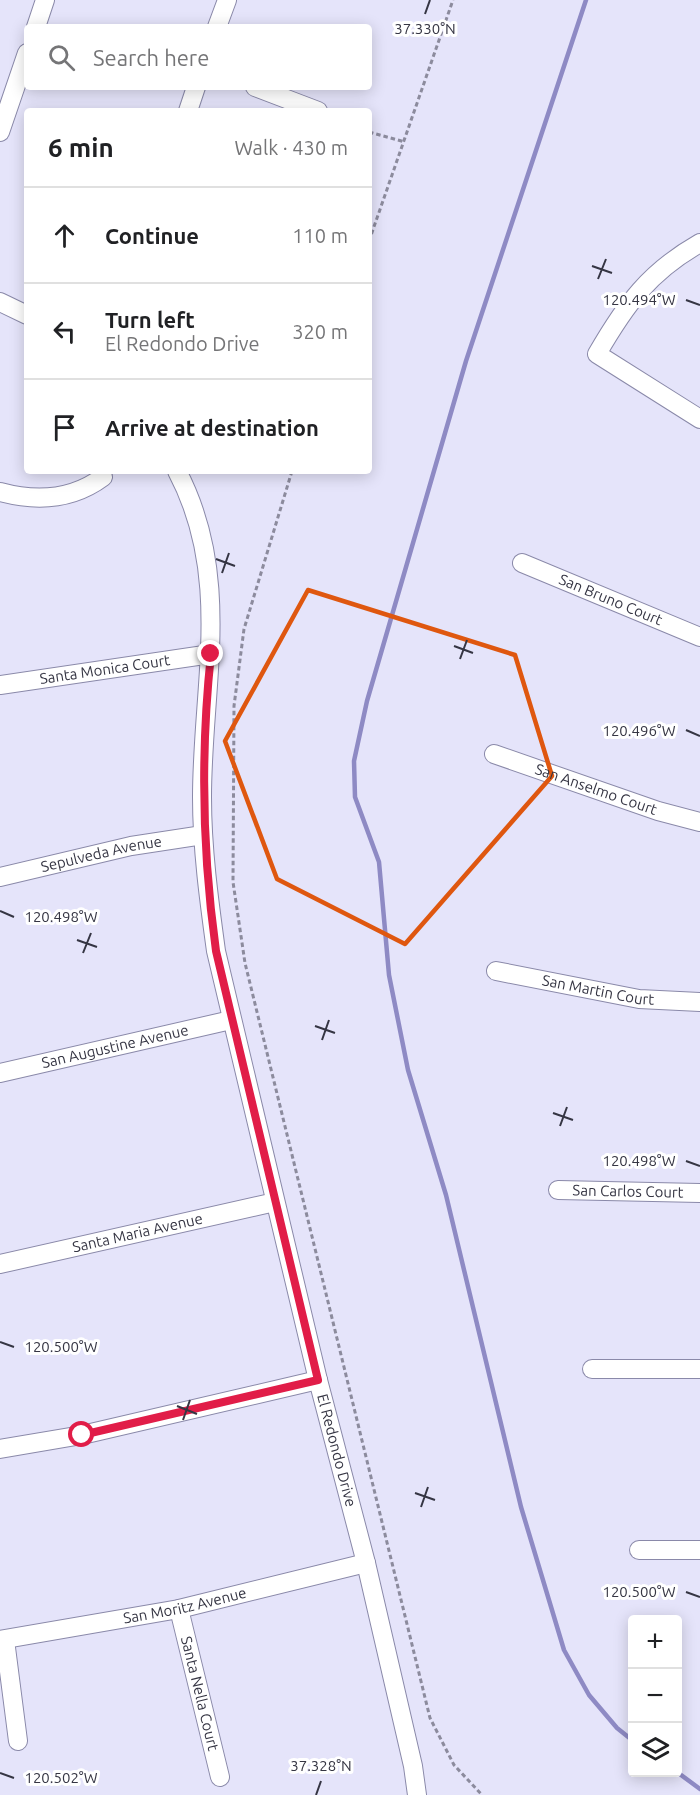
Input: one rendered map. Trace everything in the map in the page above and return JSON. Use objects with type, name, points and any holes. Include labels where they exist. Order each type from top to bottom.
[{"type":"street","points":[[37,24],[45,0]]},
{"type":"street","points":[[218,24],[227,0]]},
{"type":"street","points":[[0,132],[24,62]]},
{"type":"street","points":[[189,108],[195,90]]},
{"type":"street","points":[[263,90],[310,108]]},
{"type":"street","points":[[700,243],[669,262],[633,296],[597,354],[700,419]]},
{"type":"street","points":[[0,302],[24,314]]},
{"type":"street","name":"El Redondo Drive","points":[[178,474],[192,503],[207,555],[212,604],[211,654],[204,731],[203,836],[216,951],[318,1380],[366,1563],[413,1766],[417,1795]]},
{"type":"street","points":[[0,492],[29,497],[57,498],[80,491],[103,477]]},
{"type":"street","name":"San Bruno Court","points":[[522,563],[700,637]]},
{"type":"street","name":"Santa Monica Court","points":[[0,685],[211,654]]},
{"type":"street","name":"San Anselmo Court","points":[[494,754],[658,811],[700,822]]},
{"type":"street","name":"Sepulveda Avenue","points":[[0,877],[131,846],[203,836]]},
{"type":"street","name":"San Martin Court","points":[[496,971],[639,999],[700,1002]]},
{"type":"street","name":"San Augustine Avenue","points":[[0,1073],[231,1020]]},
{"type":"street","name":"San Carlos Court","points":[[558,1190],[700,1193]]},
{"type":"street","name":"Santa Maria Avenue","points":[[0,1264],[275,1202]]},
{"type":"street","points":[[592,1369],[700,1369]]},
{"type":"street","points":[[0,1449],[82,1435],[318,1380]]},
{"type":"street","points":[[639,1550],[700,1550]]},
{"type":"street","name":"San Moritz Avenue","points":[[3,1640],[179,1609],[366,1563]]},
{"type":"street","name":"Santa Nella Court","points":[[179,1609],[220,1777]]},
{"type":"street","points":[[3,1640],[18,1741]]},
{"type":"path","points":[[372,233],[453,0]]},
{"type":"path","points":[[372,133],[405,142]]},
{"type":"path","points":[[291,474],[244,629],[234,706],[233,882],[245,963],[430,1718],[454,1765],[482,1795]]},
{"type":"highlighted area","points":[[308,590],[515,655],[552,776],[405,944],[277,879],[225,741]]},
{"type":"waterway","points":[[586,0],[466,361],[367,701],[354,761],[355,797],[379,862],[389,975],[408,1070],[446,1195],[521,1507],[564,1650],[589,1695],[617,1728],[628,1737]]},
{"type":"waterway","points":[[682,1776],[700,1789]]},
{"type":"route","points":[[82,1435],[318,1380],[222,985],[216,951],[207,884],[202,799],[206,697],[211,654]]}]
